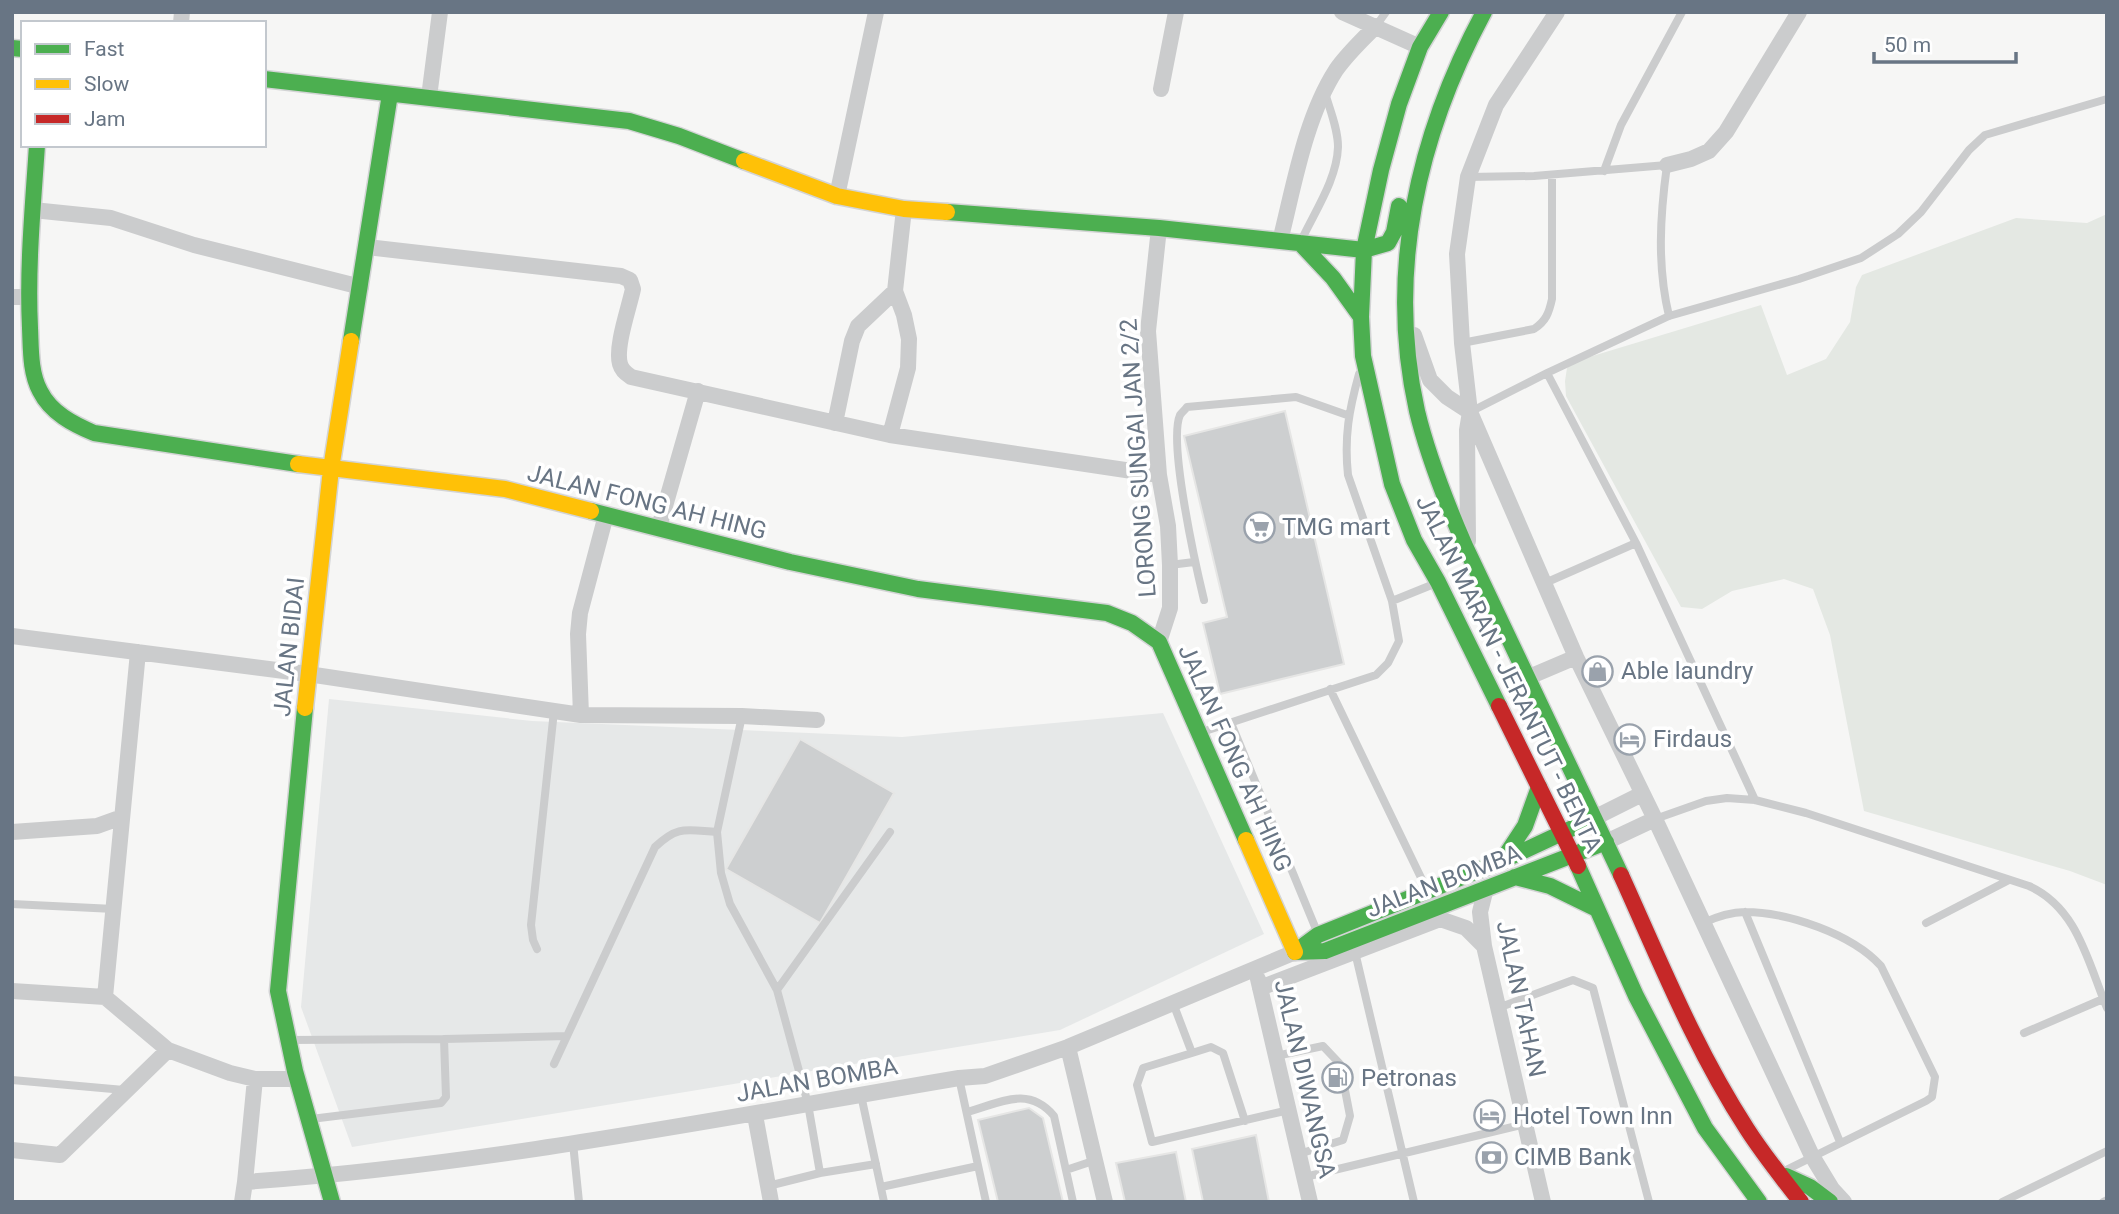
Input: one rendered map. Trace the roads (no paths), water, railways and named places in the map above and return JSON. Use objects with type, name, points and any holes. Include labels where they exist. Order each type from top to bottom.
[{"type":"main road","name":"JALAN MARAN - JERANTUT - BENTA","points":[[1441,12],[1420,47],[1399,104],[1381,170],[1364,250],[1361,317],[1363,356],[1392,484],[1414,540],[1438,582],[1573,855],[1636,996],[1704,1128],[1745,1187],[1759,1202]]},
{"type":"main road","name":"JALAN MARAN - JERANTUT - BENTA","points":[[1484,12],[1466,43],[1440,102],[1421,167],[1408,252],[1406,314],[1415,405],[1433,472],[1469,554],[1606,842],[1668,982],[1738,1115],[1801,1202]]},
{"type":"main road","points":[[266,79],[629,121],[679,136],[837,196],[904,209],[1159,228],[1364,250],[1382,248],[1393,237],[1411,152],[1423,133],[1432,129]]},
{"type":"main road","name":"JALAN BIDAI","points":[[332,1202],[286,1040],[278,990],[308,674],[331,469],[390,94]]},
{"type":"main road","name":"JALAN FONG AH HING","points":[[37,147],[33,211],[20,297],[32,367],[40,391],[51,408],[71,423],[94,433],[331,469],[505,489],[790,562],[918,589],[1108,613],[1132,623],[1159,642],[1295,952]]},
{"type":"main road","points":[[1300,243],[1333,278],[1361,317]]},
{"type":"main road","points":[[1502,861],[1525,826],[1539,787]]},
{"type":"main road","name":"JALAN BOMBA","points":[[1295,952],[1318,934],[1502,861],[1594,818]]},
{"type":"main road","name":"JALAN BOMBA","points":[[1295,952],[1325,951],[1606,842]]},
{"type":"main road","points":[[1515,877],[1550,886],[1597,909]]},
{"type":"main road","points":[[1779,1173],[1810,1187],[1830,1202]]},
{"type":"street","points":[[429,97],[440,12]]},
{"type":"street","points":[[837,196],[876,12]]},
{"type":"street","points":[[1161,89],[1176,12]]},
{"type":"street","points":[[1342,12],[1420,47]]},
{"type":"street","points":[[1469,554],[1467,430],[1470,412],[1462,344],[1458,254],[1468,177],[1496,105],[1557,12]]},
{"type":"street","points":[[1667,165],[1709,151],[1726,132],[1799,12]]},
{"type":"street","points":[[1280,241],[1303,149],[1325,90],[1353,48],[1376,26]]},
{"type":"street","points":[[890,435],[908,368],[909,339],[895,291],[904,209]]},
{"type":"street","points":[[33,211],[111,218],[194,244],[360,287]]},
{"type":"street","name":"LORONG SUNGAI JAN 2/2","points":[[1159,228],[1148,331],[1159,475],[1168,526],[1170,565],[1170,608],[1159,642]]},
{"type":"street","points":[[367,247],[621,276],[630,280],[633,289],[619,362],[623,371],[631,377],[890,435],[1159,475]]},
{"type":"street","points":[[835,423],[852,341],[858,326],[895,291]]},
{"type":"street","points":[[1406,314],[1430,380],[1447,397],[1470,412],[1576,657],[1655,818],[1812,1156],[1832,1189],[1844,1202]]},
{"type":"street","points":[[659,527],[698,391]]},
{"type":"street","points":[[581,715],[578,634],[580,613],[606,514]]},
{"type":"street","points":[[12,636],[308,674],[581,715],[741,716],[817,720]]},
{"type":"street","points":[[105,998],[138,652]]},
{"type":"street","points":[[1529,677],[1576,657]]},
{"type":"street","points":[[1594,818],[1642,794]]},
{"type":"street","points":[[12,832],[97,826],[122,817]]},
{"type":"street","points":[[1606,842],[1655,818]]},
{"type":"street","name":"JALAN TAHAN","points":[[1486,888],[1480,912],[1484,946],[1543,1202]]},
{"type":"street","points":[[1260,988],[1440,919],[1466,928],[1484,946]]},
{"type":"street","name":"JALAN BOMBA","points":[[246,1182],[326,1176],[573,1143],[755,1115],[959,1078],[985,1076],[1068,1047],[1295,952]]},
{"type":"street","name":"JALAN DIWANGSA","points":[[1255,968],[1310,1202]]},
{"type":"street","points":[[12,991],[105,998],[168,1050],[230,1073],[255,1079],[296,1079]]},
{"type":"street","points":[[1068,1047],[1105,1202]]},
{"type":"street","points":[[12,1150],[60,1155],[168,1050]]},
{"type":"street","points":[[242,1202],[255,1079]]},
{"type":"street","points":[[755,1115],[770,1194]]},
{"type":"lane","points":[[1376,26],[1386,12]]},
{"type":"lane","points":[[1604,171],[1621,125],[1682,12]]},
{"type":"lane","points":[[1300,243],[1328,186],[1336,162],[1336,131],[1325,90]]},
{"type":"lane","points":[[1470,412],[1669,316],[1799,279],[1861,258],[1898,234],[1922,212],[1969,150],[1985,135],[2107,99]]},
{"type":"lane","points":[[1468,177],[1552,175],[1667,165],[1660,252],[1663,290],[1669,316]]},
{"type":"lane","points":[[1462,344],[1534,329],[1543,323],[1549,313],[1552,299],[1552,175]]},
{"type":"lane","points":[[1199,733],[1376,675],[1388,663],[1399,641],[1392,601],[1349,475],[1346,453],[1347,415],[1363,356]]},
{"type":"lane","points":[[1547,373],[1636,543],[1755,800]]},
{"type":"lane","points":[[1204,600],[1194,562],[1176,446],[1180,416],[1187,407],[1296,397],[1347,415]]},
{"type":"lane","points":[[1545,583],[1636,543]]},
{"type":"lane","points":[[1170,565],[1194,562]]},
{"type":"lane","points":[[1392,601],[1438,582]]},
{"type":"lane","points":[[1330,690],[1428,892]]},
{"type":"lane","points":[[537,949],[531,925],[554,711]]},
{"type":"lane","points":[[741,716],[717,832],[721,873],[730,904],[777,990],[808,1104],[820,1173]]},
{"type":"lane","points":[[1231,723],[1318,934]]},
{"type":"lane","points":[[1655,818],[1706,801],[1755,800],[1806,813],[2047,893],[2074,926],[2107,1008]]},
{"type":"lane","points":[[554,1064],[654,847],[668,834],[684,830],[717,832]]},
{"type":"lane","points":[[777,990],[890,832]]},
{"type":"lane","points":[[1926,923],[2009,880]]},
{"type":"lane","points":[[12,904],[114,909]]},
{"type":"lane","points":[[1703,923],[1720,916],[1745,912],[1781,916],[1829,932],[1870,955],[1881,966],[1935,1077],[1933,1097],[1779,1173]]},
{"type":"lane","points":[[1745,912],[1840,1142]]},
{"type":"lane","points":[[1355,952],[1414,1202]]},
{"type":"lane","points":[[1498,1008],[1573,980],[1593,988],[1649,1202]]},
{"type":"lane","points":[[2024,1033],[2103,999]]},
{"type":"lane","points":[[1173,1003],[1192,1053]]},
{"type":"lane","points":[[286,1040],[567,1036]]},
{"type":"lane","points":[[308,1119],[441,1103],[446,1097],[444,1039]]},
{"type":"lane","points":[[1245,1121],[1223,1053],[1211,1046],[1143,1068],[1137,1086],[1152,1142],[1245,1121],[1289,1110]]},
{"type":"lane","points":[[1276,1056],[1323,1046],[1340,1064],[1350,1116],[1343,1140],[1299,1154]]},
{"type":"lane","points":[[959,1078],[986,1202]]},
{"type":"lane","points":[[12,1080],[125,1090]]},
{"type":"lane","points":[[861,1095],[884,1202]]},
{"type":"lane","points":[[967,1112],[1020,1098],[1034,1099],[1045,1106],[1054,1116],[1073,1202]]},
{"type":"lane","points":[[1305,1177],[1525,1124]]},
{"type":"lane","points":[[573,1143],[579,1202]]},
{"type":"lane","points":[[2002,1202],[2107,1151]]},
{"type":"lane","points":[[1066,1170],[1096,1160]]},
{"type":"lane","points":[[770,1194],[820,1173],[876,1164]]},
{"type":"lane","points":[[881,1187],[978,1166]]},
{"type":"place","name":"TMG mart","points":[[1259,527]]},
{"type":"place","name":"Able laundry","points":[[1598,671]]},
{"type":"place","name":"Firdaus","points":[[1630,739]]},
{"type":"place","name":"Petronas","points":[[1338,1078]]},
{"type":"place","name":"Hotel Town Inn","points":[[1490,1116]]},
{"type":"place","name":"CIMB Bank","points":[[1491,1157]]}]
